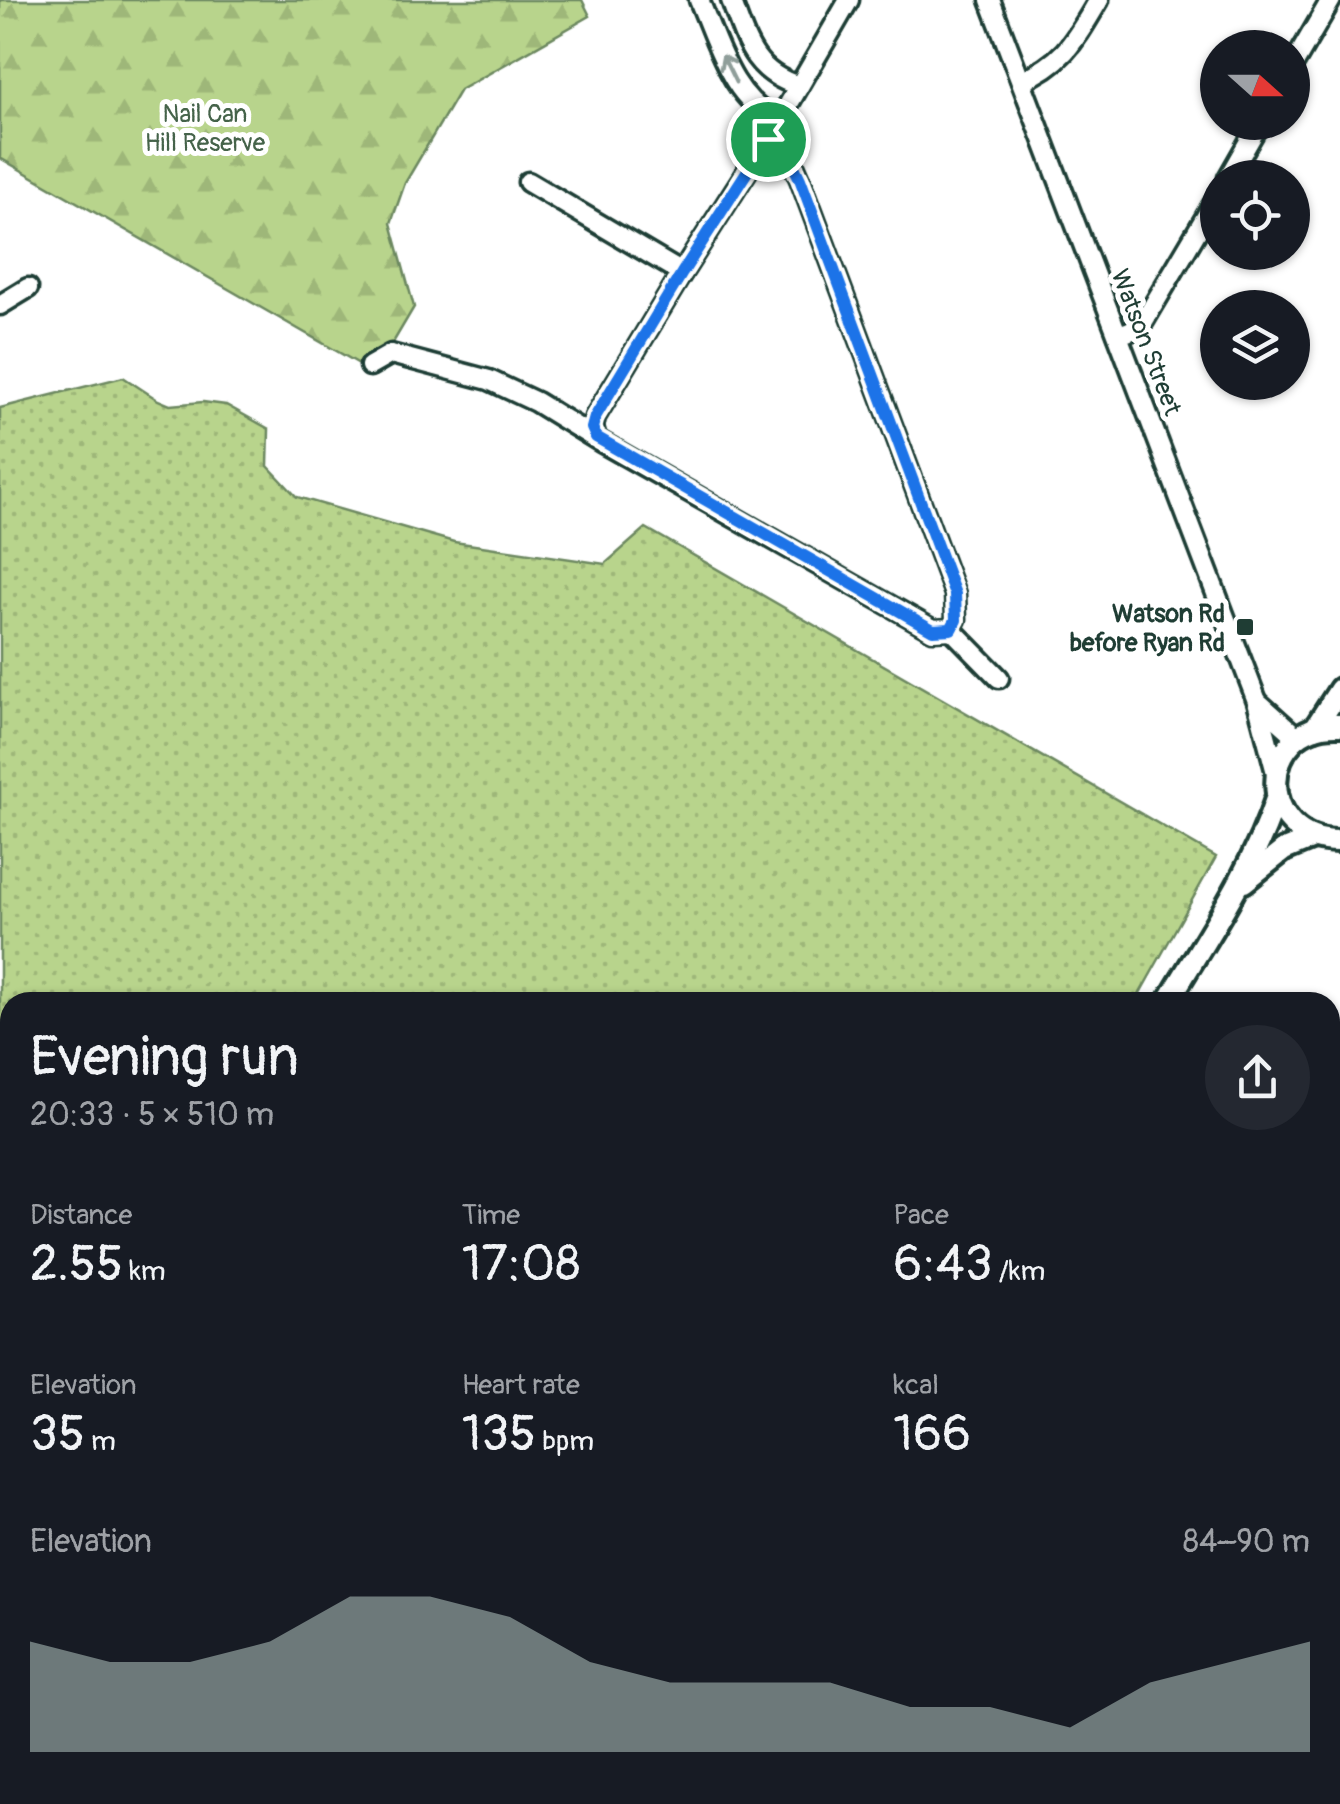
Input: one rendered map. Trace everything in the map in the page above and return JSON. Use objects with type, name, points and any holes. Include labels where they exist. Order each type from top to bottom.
[{"type":"street","points":[[699,0],[728,70],[742,93],[764,115],[779,122]]},
{"type":"street","points":[[730,0],[758,62],[783,81],[800,86]]},
{"type":"street","points":[[596,437],[592,428],[595,417],[779,122],[849,0]]},
{"type":"street","name":"Watson Street","points":[[990,0],[1258,701],[1276,774]]},
{"type":"street","points":[[1020,81],[1046,70],[1061,56],[1099,0]]},
{"type":"street","points":[[1310,37],[1332,0]]},
{"type":"street","points":[[768,139],[788,154],[800,179],[955,594],[956,620],[951,629]]},
{"type":"street","points":[[528,182],[682,273]]},
{"type":"street","points":[[1118,335],[1144,321],[1200,226]]},
{"type":"street","points":[[0,306],[28,288]]},
{"type":"street","points":[[370,366],[391,354],[488,380],[536,402],[933,630],[951,629],[1000,678]]},
{"type":"street","points":[[1174,992],[1267,826],[1277,796],[1276,774],[1284,754],[1340,689]]},
{"type":"street","name":"Watson Street","points":[[1258,701],[1306,732]]},
{"type":"street","points":[[1306,732],[1340,725]]},
{"type":"street","points":[[1277,796],[1290,822],[1330,843]]},
{"type":"street","points":[[1233,892],[1284,850],[1330,843]]},
{"type":"green space","name":"Nail Can Hill Reserve","points":[[0,0],[582,0],[590,16],[460,90],[405,183],[391,223],[414,307],[375,373],[0,158]]},
{"type":"green space","points":[[123,377],[170,405],[226,405],[269,429],[268,466],[297,497],[454,542],[605,564],[646,528],[1216,857],[1141,992],[0,992],[0,408]]},
{"type":"place","name":"Watson Rd before Ryan Rd","points":[[1245,627]]},
{"type":"route","points":[[768,139],[788,154],[800,179],[955,594],[956,620],[951,629],[933,630],[601,442],[592,428],[682,273],[768,139]]}]
